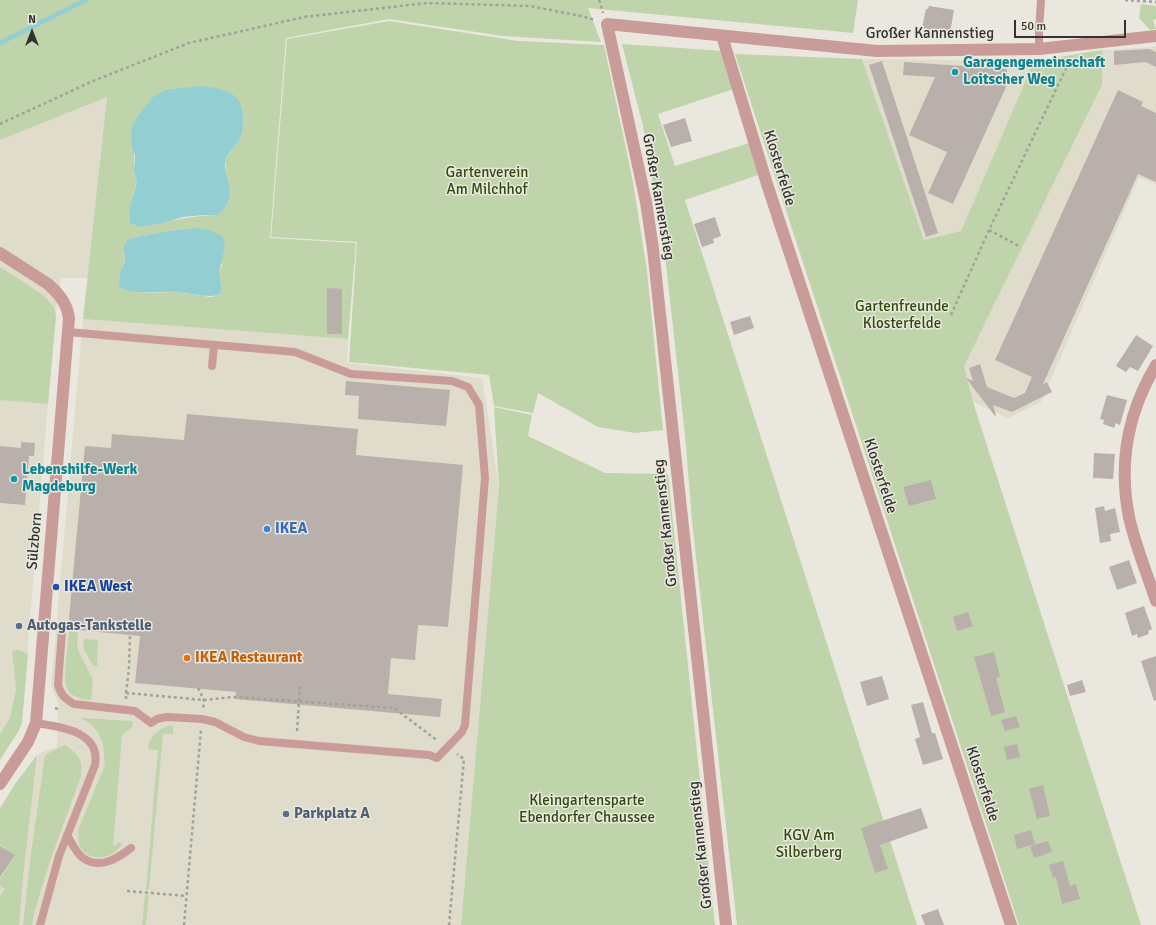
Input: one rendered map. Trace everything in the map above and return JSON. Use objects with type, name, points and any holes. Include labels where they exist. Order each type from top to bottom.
[{"type":"street","name":"Großer Kannenstieg","points":[[726,925],[652,241],[646,202],[607,24],[877,51],[1039,49],[1156,36]]},
{"type":"street","name":"Klosterfelde","points":[[722,36],[772,199],[1011,925]]},
{"type":"street","name":"Sülzborn","points":[[0,253],[48,284],[64,300],[68,312],[68,332],[36,723],[28,742],[0,784]]},
{"type":"street","points":[[1156,365],[1147,379],[1134,412],[1127,442],[1125,468],[1126,498],[1129,517],[1156,601]]},
{"type":"lane","points":[[1039,49],[1041,0]]},
{"type":"lane","points":[[62,631],[58,685],[60,693],[66,700],[74,704],[135,711],[151,723],[158,719],[167,717],[202,719],[215,722],[244,737],[259,740],[429,755],[437,758],[462,732],[465,718],[485,478],[479,405],[468,388],[452,382],[351,374],[295,352],[68,332]]},
{"type":"lane","points":[[212,366],[214,345]]},
{"type":"lane","points":[[36,723],[72,730],[83,736],[91,744],[95,752],[96,759],[54,872],[40,925]]},
{"type":"lane","points":[[67,836],[77,852],[91,862],[98,863],[110,861],[123,855],[131,848]]},
{"type":"path","points":[[1125,0],[1156,2]]},
{"type":"path","points":[[0,124],[92,81],[189,43],[304,17],[427,4],[530,6],[581,16],[607,24]]},
{"type":"path","points":[[950,315],[1071,58],[1071,46]]},
{"type":"path","points":[[989,230],[1019,246]]},
{"type":"path","points":[[124,710],[129,668],[130,635]]},
{"type":"path","points":[[297,731],[300,687]]},
{"type":"path","points":[[184,925],[204,700],[198,688]]},
{"type":"path","points":[[126,693],[204,700],[233,697],[394,708],[464,759],[449,925]]},
{"type":"path","points":[[55,708],[61,710]]},
{"type":"path","points":[[127,890],[186,896]]},
{"type":"shaded area","points":[[1156,47],[1156,184],[1139,177],[1041,402],[1008,418],[973,402],[964,366],[1102,85],[1102,50]]},
{"type":"shaded area","points":[[862,59],[1034,61],[961,231],[924,240]]},
{"type":"shaded area","points":[[107,97],[88,278],[61,278],[55,319],[22,717],[0,756],[0,140]]},
{"type":"shaded area","points":[[83,319],[348,339],[347,363],[482,378],[499,486],[461,925],[0,925],[0,807],[20,777],[40,753],[57,747],[58,703],[51,686]]},
{"type":"green space","points":[[0,0],[858,0],[853,33],[588,8],[601,42],[503,36],[389,19],[286,38],[270,238],[356,243],[348,339],[83,319],[107,97],[0,140]],"holes":[[[142,111],[241,137],[225,160],[229,183],[218,215],[188,217],[141,227],[133,194],[137,181],[134,171],[134,121]],[[195,228],[222,265],[219,273],[222,289],[219,295],[211,297],[174,292],[142,293],[120,272],[125,262],[124,255],[128,239],[167,231]]]},
{"type":"green space","points":[[1141,4],[1156,6],[1156,19],[1153,20],[1156,29],[1150,30],[1139,18]]},
{"type":"green space","name":"Gartenverein Am Milchhof","points":[[389,21],[518,41],[604,45],[633,182],[647,271],[663,430],[635,433],[598,427],[538,393],[533,413],[494,406],[489,375],[349,362],[357,242],[271,237],[287,39]]},
{"type":"green space","name":"KGV Am Silberberg","points":[[622,44],[724,51],[734,89],[658,114],[675,166],[749,143],[761,174],[685,200],[917,925],[737,925],[692,521],[685,435],[665,255],[643,126]]},
{"type":"green space","name":"Gartenfreunde Klosterfelde","points":[[1102,50],[1102,85],[964,366],[973,402],[1141,925],[1019,925],[735,54],[862,59],[924,240],[961,231],[1034,61]]},
{"type":"green space","points":[[0,267],[43,295],[54,307],[56,317],[48,404],[0,400]]},
{"type":"green space","name":"Kleingartensparte Ebendorfer Chaussee","points":[[494,407],[532,415],[528,436],[605,473],[668,474],[715,925],[461,925],[499,486]]},
{"type":"green space","points":[[69,631],[78,632],[77,648],[93,680],[91,700],[82,699],[75,696],[68,689],[66,684],[65,671]]},
{"type":"green space","points":[[84,639],[98,640],[97,666],[93,666],[83,647]]},
{"type":"green space","points":[[18,650],[28,654],[22,723],[0,760],[0,734],[10,718],[16,689],[12,651]]},
{"type":"green space","points":[[80,718],[133,721],[133,726],[122,735],[113,847],[120,842],[122,844],[108,856],[95,857],[89,855],[84,852],[78,840],[78,830],[105,765],[103,744],[97,731],[91,724]]},
{"type":"green space","points":[[171,725],[173,727],[173,734],[163,734],[149,890],[146,889],[158,750],[148,749],[150,740],[155,733],[162,728]]},
{"type":"green space","points":[[65,745],[77,755],[81,761],[81,776],[50,861],[34,913],[32,925],[23,925],[30,861],[45,755]]},
{"type":"green space","points":[[37,755],[19,925],[0,925],[0,896],[5,889],[0,886],[0,879],[15,855],[0,845],[0,809],[15,784]]},
{"type":"green space","points":[[145,895],[149,895],[146,925],[142,925]]},
{"type":"water","points":[[202,86],[217,88],[230,93],[239,102],[242,108],[243,122],[241,136],[225,161],[230,187],[226,206],[218,215],[183,217],[163,223],[141,227],[130,223],[129,211],[137,181],[134,171],[135,156],[132,146],[131,132],[134,121],[153,97],[165,90]]},
{"type":"water","points":[[195,228],[209,230],[222,236],[225,246],[219,273],[222,289],[219,295],[203,296],[175,292],[140,292],[126,290],[119,287],[120,272],[125,262],[124,246],[128,239],[167,231]]},
{"type":"building","points":[[929,6],[954,10],[950,33],[922,28],[926,9],[928,9]]},
{"type":"building","points":[[1149,49],[1156,52],[1156,67],[1146,62],[1114,65],[1114,51]]},
{"type":"building","points":[[882,61],[938,233],[926,237],[869,65]]},
{"type":"building","points":[[904,62],[1007,69],[1006,87],[953,204],[928,193],[947,152],[909,135],[935,77],[903,75]]},
{"type":"building","points":[[1118,90],[1143,102],[1141,106],[1156,113],[1156,182],[1138,174],[1043,384],[1047,382],[1052,392],[1012,412],[993,405],[995,416],[966,378],[973,381],[969,368],[980,364],[987,387],[1014,398],[1025,393],[1032,377],[995,360]]},
{"type":"building","points":[[685,118],[692,141],[671,147],[663,125]]},
{"type":"building","points":[[715,217],[721,236],[713,239],[714,243],[702,247],[694,224]]},
{"type":"building","points":[[327,288],[342,289],[342,334],[327,334]]},
{"type":"building","points":[[750,316],[754,328],[734,335],[730,322]]},
{"type":"building","points":[[1136,335],[1153,346],[1138,371],[1130,367],[1126,372],[1116,366]]},
{"type":"building","points":[[346,381],[450,390],[446,426],[358,419],[359,396],[345,395]]},
{"type":"building","points":[[1107,395],[1127,400],[1120,425],[1116,423],[1114,428],[1103,424],[1104,420],[1100,419]]},
{"type":"building","name":"IKEA","points":[[187,414],[358,429],[356,455],[463,465],[448,627],[418,625],[415,660],[391,658],[388,694],[442,699],[440,717],[235,699],[236,692],[135,683],[140,636],[68,629],[85,446],[111,448],[112,434],[184,440]]},
{"type":"building","name":"Lebenshilfe-Werk Magdeburg","points":[[21,442],[35,443],[34,456],[29,456],[25,505],[0,503],[0,446],[21,448]]},
{"type":"building","points":[[1094,453],[1115,454],[1113,479],[1093,478]]},
{"type":"building","points":[[931,480],[936,499],[909,506],[903,487]]},
{"type":"building","points":[[1104,506],[1105,511],[1115,508],[1120,532],[1110,534],[1111,541],[1100,543],[1095,508]]},
{"type":"building","points":[[1129,560],[1137,583],[1117,590],[1109,567]]},
{"type":"building","points":[[1144,606],[1152,629],[1148,631],[1149,634],[1138,638],[1137,634],[1132,636],[1125,613]]},
{"type":"building","points":[[968,612],[973,626],[957,631],[953,617]]},
{"type":"building","points":[[994,652],[1000,677],[996,678],[1005,712],[991,716],[974,657]]},
{"type":"building","points":[[1156,656],[1156,700],[1154,701],[1141,661]]},
{"type":"building","points":[[882,676],[889,699],[867,706],[860,682]]},
{"type":"building","points":[[1082,680],[1086,692],[1070,696],[1067,685]]},
{"type":"building","points":[[923,702],[932,733],[935,733],[943,759],[923,765],[915,739],[920,737],[911,705]]},
{"type":"building","points":[[1016,716],[1020,727],[1005,731],[1001,720]]},
{"type":"building","points":[[1017,744],[1020,757],[1007,760],[1004,747]]},
{"type":"building","points":[[1043,785],[1050,816],[1037,819],[1029,789]]},
{"type":"building","points":[[921,808],[928,828],[880,845],[888,869],[875,873],[861,828]]},
{"type":"building","points":[[1031,830],[1035,844],[1017,849],[1014,835]]},
{"type":"building","points":[[1048,841],[1052,852],[1034,858],[1030,846]]},
{"type":"building","points":[[0,846],[15,855],[0,877]]},
{"type":"building","points":[[1063,861],[1070,886],[1076,884],[1080,899],[1062,904],[1056,877],[1053,878],[1049,865]]},
{"type":"building","points":[[938,909],[944,925],[925,925],[921,915]]},
{"type":"waterway","points":[[0,43],[86,0]]},
{"type":"place","name":"Garagengemeinschaft Loitscher Weg","points":[[955,72]]},
{"type":"place","name":"Lebenshilfe-Werk Magdeburg","points":[[14,479]]},
{"type":"place","name":"IKEA","points":[[267,529]]},
{"type":"place","name":"IKEA West","points":[[56,587]]},
{"type":"place","name":"Autogas-Tankstelle","points":[[19,626]]},
{"type":"place","name":"IKEA Restaurant","points":[[187,658]]},
{"type":"place","name":"Parkplatz A","points":[[286,814]]}]
